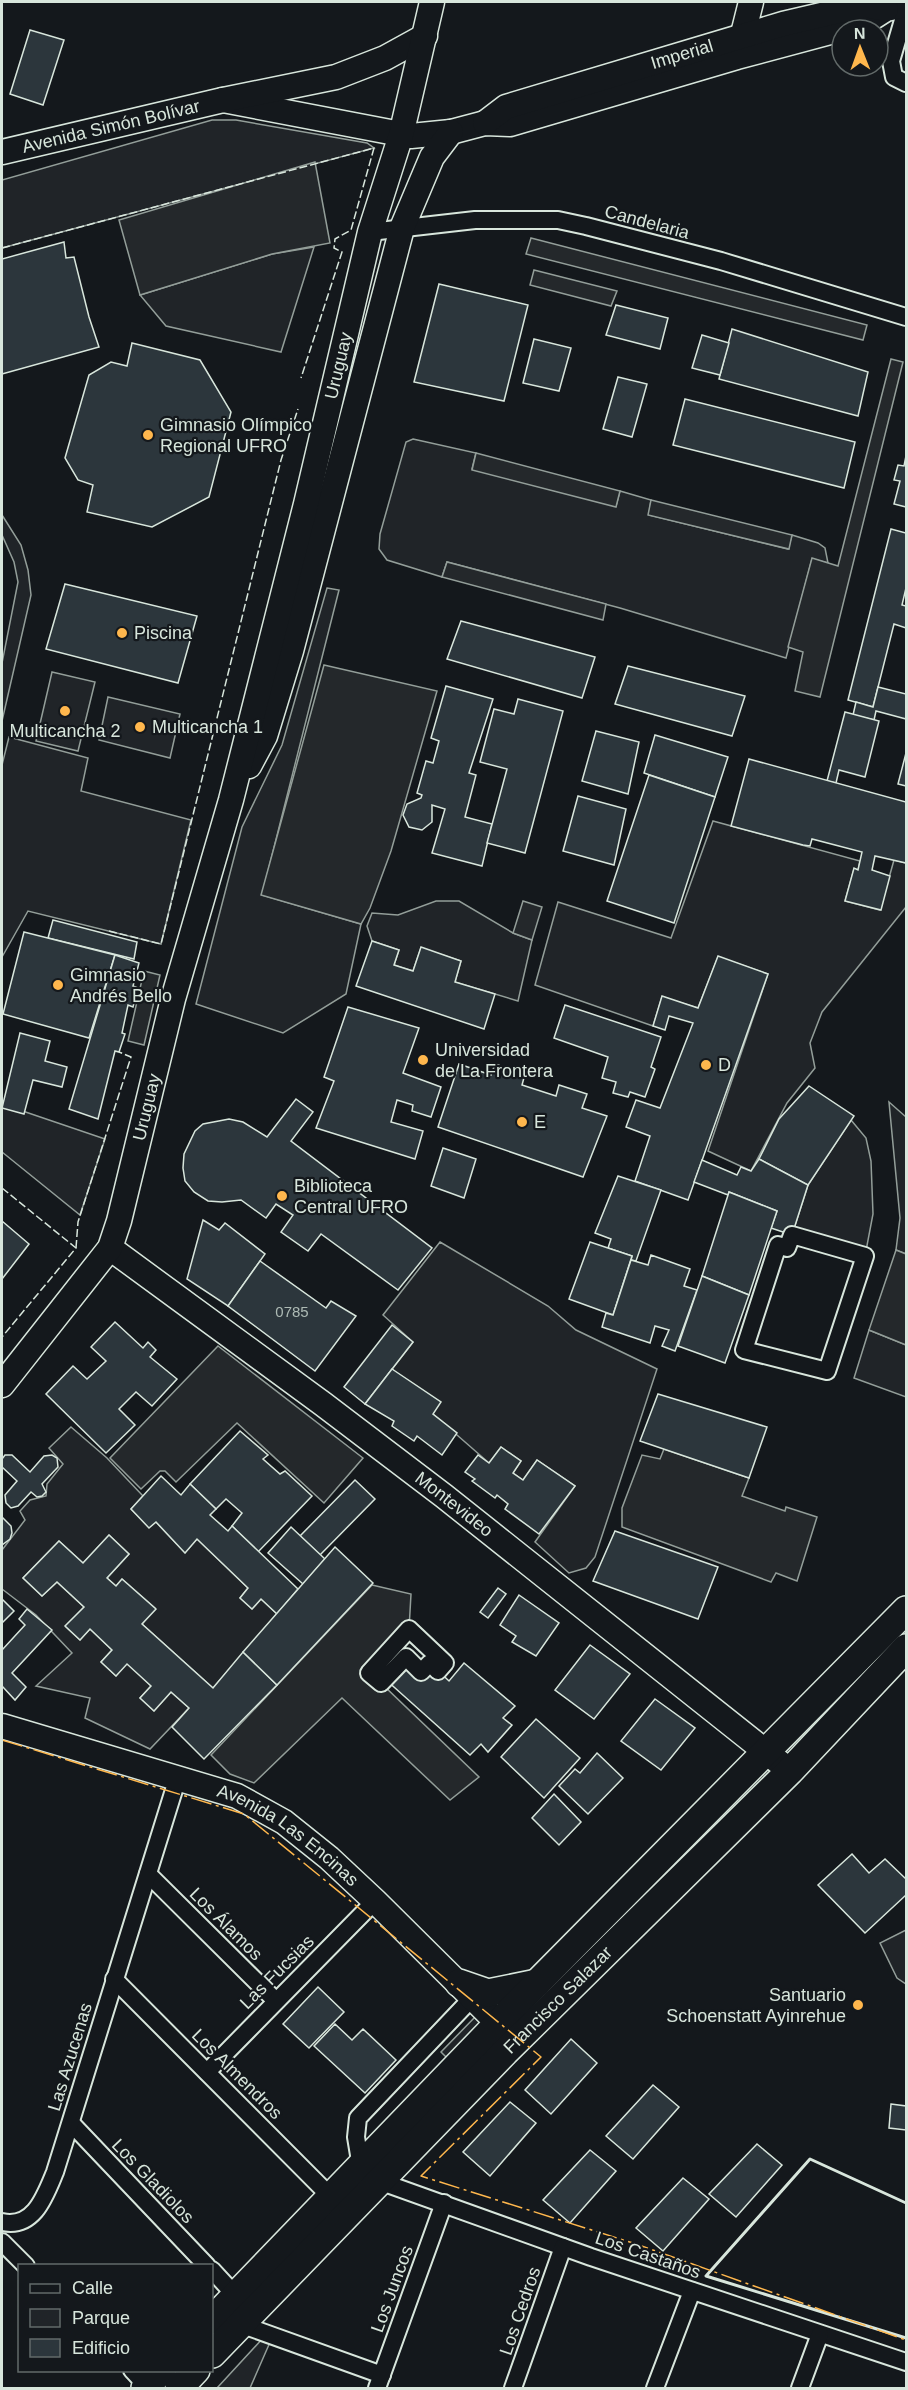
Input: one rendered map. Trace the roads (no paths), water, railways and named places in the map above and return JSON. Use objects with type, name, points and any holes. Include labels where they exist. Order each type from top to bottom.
[{"type":"main road","name":"Uruguay","points":[[2,1385],[110,1248],[181,971],[231,800],[306,504],[370,232],[406,136],[432,2]]},
{"type":"main road","points":[[740,46],[751,2]]},
{"type":"main road","name":"Imperial","points":[[406,136],[451,132],[484,123],[510,124],[740,46],[864,23],[900,8]]},
{"type":"main road","name":"Avenida Simón Bolívar","points":[[3,149],[223,100],[336,78],[385,58],[425,36]]},
{"type":"main road","name":"Avenida Simón Bolívar","points":[[223,100],[406,136]]},
{"type":"main road","name":"Uruguay","points":[[231,800],[265,736],[291,651],[402,228],[432,157],[451,132]]},
{"type":"main road","points":[[406,136],[416,169],[414,199]]},
{"type":"main road","name":"Montevideo","points":[[110,1248],[444,1496],[790,1771]]},
{"type":"main road","name":"Francisco Salazar","points":[[507,2032],[537,1983],[906,1610]]},
{"type":"main road","name":"Francisco Salazar","points":[[213,2353],[370,2174],[507,2032],[790,1771],[906,1648]]},
{"type":"main road","name":"Avenida Las Encinas","points":[[2,1726],[237,1796],[284,1822],[329,1858],[375,1901],[507,2032]]},
{"type":"main road","points":[[466,1990],[488,1993],[537,1983]]},
{"type":"main road","name":"Francisco Salazar","points":[[213,2319],[332,2197],[370,2174]]},
{"type":"street","points":[[900,8],[891,61],[894,77],[906,83]]},
{"type":"street","name":"Candelaria","points":[[370,232],[475,220],[558,220],[586,225],[721,261],[906,317]]},
{"type":"street","points":[[792,1234],[864,1256],[827,1371],[744,1350],[778,1245],[787,1248],[792,1234]]},
{"type":"street","points":[[409,1629],[445,1663],[438,1671],[430,1663],[421,1672],[406,1657],[381,1683],[369,1672],[409,1629]]},
{"type":"street","name":"Las Azucenas","points":[[2,2222],[25,2220],[38,2209],[55,2172],[178,1778]]},
{"type":"street","name":"Los Álamos","points":[[148,1874],[276,2001]]},
{"type":"street","name":"Las Fucsias","points":[[207,2072],[375,1901]]},
{"type":"street","name":"Los Almendros","points":[[114,1979],[332,2197]]},
{"type":"street","points":[[370,2174],[356,2137],[358,2118],[417,2056],[466,1990]]},
{"type":"street","name":"Los Gladiolos","points":[[71,2123],[206,2264]]},
{"type":"street","name":"Los Castaños","points":[[370,2174],[563,2247],[906,2362]]},
{"type":"street","name":"Los Juncos","points":[[379,2382],[444,2203]]},
{"type":"street","points":[[2,2242],[25,2264]]},
{"type":"street","name":"Los Cedros","points":[[513,2388],[563,2247]]},
{"type":"street","points":[[213,2271],[236,2295]]},
{"type":"street","points":[[655,2388],[692,2291]]},
{"type":"street","points":[[240,2324],[379,2382]]},
{"type":"street","points":[[800,2388],[820,2334]]},
{"type":"place","name":"Gimnasio Olímpico Regional UFRO","points":[[148,435]]},
{"type":"place","name":"Piscina","points":[[122,633]]},
{"type":"place","name":"Multicancha 2","points":[[65,711]]},
{"type":"place","name":"Multicancha 1","points":[[140,727]]},
{"type":"place","name":"Gimnasio Andrés Bello","points":[[58,985]]},
{"type":"place","name":"Universidad de La Frontera","points":[[423,1060]]},
{"type":"place","name":"D","points":[[706,1065]]},
{"type":"place","name":"E","points":[[522,1122]]},
{"type":"place","name":"Biblioteca Central UFRO","points":[[282,1196]]},
{"type":"place","name":"Santuario Schoenstatt Ayinrehue","points":[[858,2005]]}]
